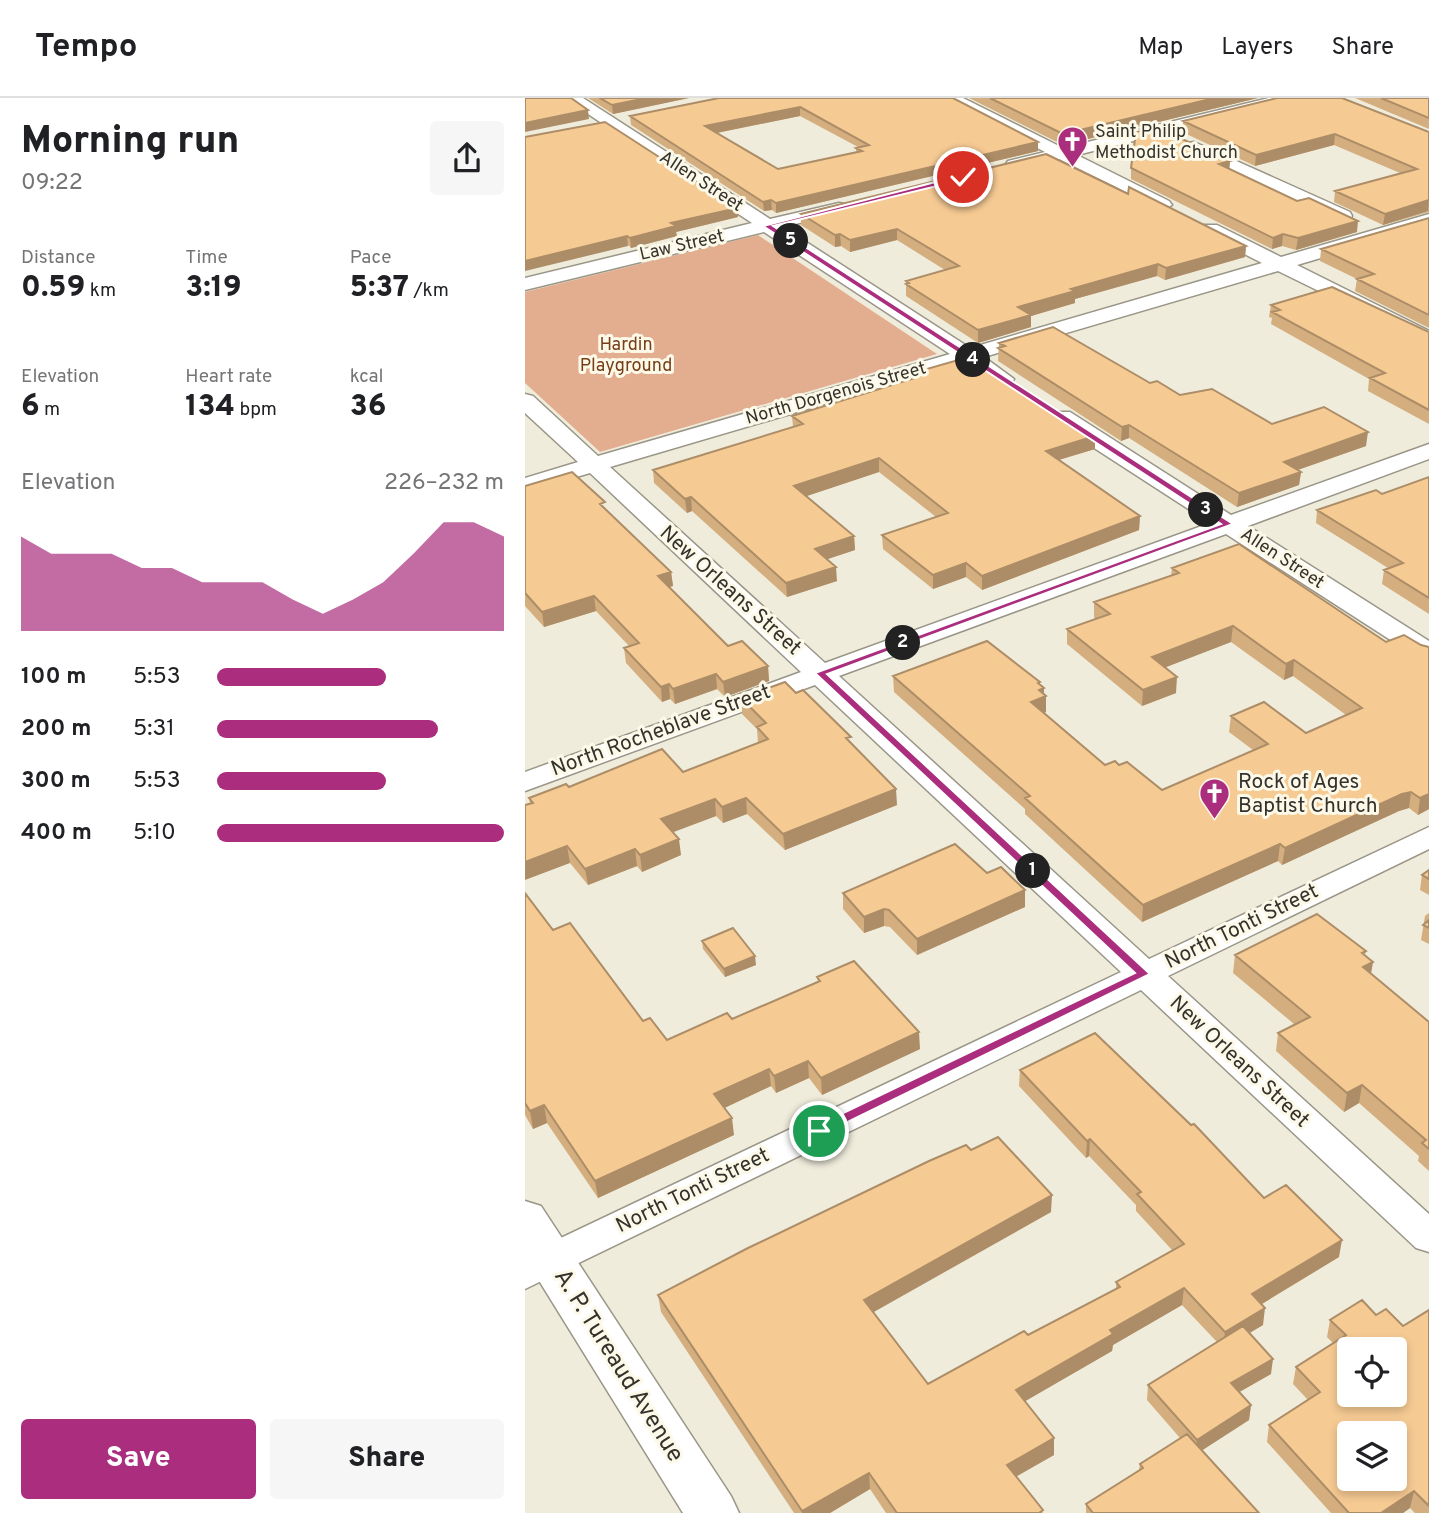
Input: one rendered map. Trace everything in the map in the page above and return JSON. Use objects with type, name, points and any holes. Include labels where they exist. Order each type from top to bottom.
[{"type":"street","name":"Allen Street","points":[[572,98],[1024,393]]},
{"type":"street","points":[[950,98],[1429,339]]},
{"type":"street","points":[[995,170],[1289,98]]},
{"type":"street","points":[[586,127],[635,117]]},
{"type":"street","points":[[1158,130],[1381,234]]},
{"type":"street","name":"Law Street","points":[[525,284],[861,203]]},
{"type":"street","name":"North Dorgenois Street","points":[[525,485],[1429,220]]},
{"type":"street","name":"New Orleans Street","points":[[525,401],[1429,1237]]},
{"type":"street","name":"Allen Street","points":[[1047,407],[1429,653]]},
{"type":"street","name":"North Rocheblave Street","points":[[525,782],[1429,452]]},
{"type":"street","name":"North Tonti Street","points":[[538,1266],[1429,837]]},
{"type":"street","name":"A. P. Tureaud Avenue","points":[[525,1219],[538,1266],[712,1513]]},
{"type":"green space","name":"Hardin Playground","points":[[758,235],[937,354],[600,452],[525,383],[525,292]]},
{"type":"building","points":[[525,98],[571,98],[588,110],[525,123]]},
{"type":"building","points":[[600,98],[647,98],[612,105]]},
{"type":"building","points":[[719,98],[953,98],[1038,142],[776,203],[771,200],[763,202],[630,116]],"holes":[[[800,107],[869,145],[856,148],[862,151],[778,169],[705,126]]]},
{"type":"building","points":[[990,98],[1215,98],[1063,134]]},
{"type":"building","points":[[1277,98],[1342,98],[1429,132],[1429,200],[1385,214],[1335,191],[1417,169],[1335,134],[1256,155],[1183,121]]},
{"type":"building","points":[[1381,98],[1429,98],[1429,118]]},
{"type":"building","points":[[605,122],[738,208],[671,223],[676,226],[630,238],[627,236],[525,261],[525,137]]},
{"type":"building","points":[[1156,127],[1230,161],[1219,164],[1297,201],[1309,198],[1358,221],[1298,238],[1283,234],[1273,238],[1131,168],[1136,132]]},
{"type":"building","points":[[1046,154],[1128,194],[1129,187],[1246,246],[1166,268],[1158,264],[1071,289],[1075,291],[1018,307],[1031,315],[978,330],[906,284],[909,283],[906,281],[959,266],[897,229],[850,240],[840,234],[835,235],[801,214]]},
{"type":"building","points":[[1429,218],[1429,315],[1357,279],[1374,274],[1321,249]]},
{"type":"building","points":[[1332,287],[1429,332],[1429,410],[1370,378],[1385,373],[1272,312],[1280,310],[1271,305]]},
{"type":"building","points":[[1053,327],[1150,383],[1157,381],[1180,395],[1212,389],[1272,424],[1324,407],[1368,432],[1284,462],[1301,472],[1239,493],[1129,425],[1122,427],[998,348],[1005,346],[999,343]]},
{"type":"building","points":[[972,356],[1095,436],[1046,451],[1140,516],[982,576],[966,563],[933,575],[882,535],[948,513],[879,458],[794,486],[854,536],[815,549],[836,567],[786,583],[691,497],[685,499],[653,470],[803,424],[792,416],[915,378],[909,374]]},
{"type":"building","points":[[572,472],[605,502],[600,504],[671,572],[658,576],[728,646],[742,641],[768,666],[723,682],[716,674],[673,689],[669,684],[661,687],[624,648],[639,643],[594,596],[542,612],[525,593],[525,486]]},
{"type":"building","points":[[1429,477],[1429,598],[1384,570],[1403,563],[1317,510],[1376,490],[1382,494]]},
{"type":"building","points":[[1239,544],[1386,642],[1404,635],[1429,647],[1429,794],[1420,798],[1411,792],[1402,794],[1285,848],[1280,844],[1143,905],[1025,798],[1030,796],[893,676],[987,641],[1040,682],[1038,683],[1044,688],[1039,690],[1046,696],[1031,702],[1105,765],[1115,761],[1119,765],[1127,762],[1162,790],[1268,744],[1231,716],[1264,702],[1306,733],[1362,708],[1294,660],[1286,664],[1233,626],[1152,657],[1177,677],[1143,690],[1067,629],[1110,614],[1094,602],[1179,573],[1172,568]]},
{"type":"building","points":[[785,682],[796,693],[803,690],[851,737],[846,738],[896,789],[783,834],[746,798],[722,807],[715,799],[661,819],[679,839],[640,855],[635,849],[585,869],[567,846],[525,862],[525,805],[533,803],[529,798],[566,784],[569,787],[662,749],[683,772],[768,739],[757,727],[766,723],[741,698]]},
{"type":"building","points":[[955,844],[987,873],[1001,867],[1025,890],[917,939],[889,910],[884,909],[864,917],[843,893]]},
{"type":"building","points":[[1429,870],[1429,879],[1422,875]]},
{"type":"building","points":[[525,893],[553,930],[570,923],[643,1021],[650,1018],[667,1040],[727,1013],[732,1019],[820,981],[817,977],[854,961],[919,1032],[821,1078],[808,1061],[774,1076],[769,1069],[714,1094],[732,1118],[595,1181],[544,1105],[530,1111],[525,1103]]},
{"type":"building","points":[[1317,914],[1366,951],[1362,953],[1373,962],[1363,967],[1429,1022],[1429,1149],[1422,1143],[1426,1140],[1362,1085],[1347,1093],[1278,1033],[1310,1017],[1235,955]]},
{"type":"building","points":[[733,928],[755,956],[724,969],[702,941]]},
{"type":"building","points":[[1095,1033],[1191,1125],[1194,1124],[1264,1198],[1286,1185],[1342,1240],[1252,1294],[1265,1308],[1225,1332],[1184,1288],[1110,1330],[1113,1334],[1016,1390],[1054,1438],[1007,1465],[1043,1510],[1039,1513],[897,1513],[869,1473],[802,1511],[658,1295],[748,1248],[929,1161],[966,1145],[971,1150],[998,1137],[1052,1195],[864,1300],[928,1384],[1024,1331],[1028,1335],[1120,1287],[1116,1282],[1184,1244],[1137,1194],[1141,1192],[1090,1139],[1087,1141],[1020,1070]]},
{"type":"building","points":[[1362,1300],[1376,1315],[1386,1309],[1403,1326],[1429,1310],[1429,1506],[1414,1491],[1381,1513],[1349,1513],[1269,1425],[1320,1392],[1296,1367],[1337,1341],[1337,1407],[1407,1407],[1407,1337],[1343,1337],[1346,1335],[1330,1320]]},
{"type":"building","points":[[1243,1326],[1273,1359],[1231,1383],[1251,1405],[1197,1440],[1148,1385]]},
{"type":"building","points":[[1187,1434],[1259,1513],[1093,1513],[1086,1504],[1143,1468],[1140,1464]]},
{"type":"place","name":"Saint Philip Methodist Church","points":[[1072,169]]},
{"type":"place","name":"Rock of Ages Baptist Church","points":[[1215,821]]},
{"type":"route","points":[[819,1131],[1144,974],[820,673],[1228,524],[767,226],[963,177]]}]
